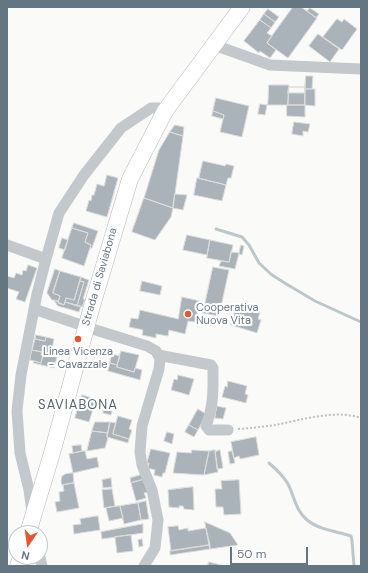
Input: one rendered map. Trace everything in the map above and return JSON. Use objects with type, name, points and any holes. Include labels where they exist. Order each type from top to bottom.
[{"type":"street","name":"Strada di Saviabona","points":[[32,525],[52,454],[82,326],[130,179],[165,111],[242,7]]},
{"type":"street","points":[[214,45],[270,65],[361,69]]},
{"type":"street","points":[[31,525],[29,490],[20,452],[17,411],[20,375],[46,259],[59,213],[84,175],[121,128],[151,108],[159,108],[165,111]]},
{"type":"street","points":[[7,245],[46,259]]},
{"type":"street","points":[[34,309],[82,326],[147,346],[156,351],[160,359],[159,369],[142,426],[140,441],[142,465],[152,490],[158,520],[155,548],[144,566]]},
{"type":"street","points":[[158,355],[211,365],[213,368],[212,410],[206,426],[209,430],[228,430]]},
{"type":"path","points":[[228,430],[261,427],[345,414],[361,418]]},
{"type":"building","points":[[293,7],[301,7],[317,18],[288,58],[267,43]]},
{"type":"building","points":[[310,8],[319,14],[316,18],[307,11]]},
{"type":"building","points":[[268,9],[279,17],[275,22],[264,14]]},
{"type":"building","points":[[264,14],[275,22],[271,28],[260,20]]},
{"type":"building","points":[[337,19],[342,22],[344,19],[357,29],[342,50],[323,37]]},
{"type":"building","points":[[260,20],[271,28],[267,33],[272,36],[267,43],[276,50],[270,58],[260,51],[259,53],[244,41]]},
{"type":"building","points":[[318,34],[339,49],[330,62],[309,46]]},
{"type":"building","points":[[306,76],[313,76],[312,89],[305,89]]},
{"type":"building","points":[[269,85],[289,85],[288,105],[268,105]]},
{"type":"building","points":[[289,87],[305,87],[305,93],[288,93]]},
{"type":"building","points":[[289,87],[305,87],[305,105],[288,105]]},
{"type":"building","points":[[305,89],[315,89],[315,106],[305,105]]},
{"type":"building","points":[[216,98],[249,106],[242,137],[220,132],[224,115],[213,111]]},
{"type":"building","points":[[260,104],[267,105],[265,115],[258,114]]},
{"type":"building","points":[[287,105],[305,105],[305,117],[287,116]]},
{"type":"building","points":[[213,111],[224,115],[223,119],[212,116]]},
{"type":"building","points":[[294,122],[310,124],[308,132],[303,131],[303,136],[292,134]]},
{"type":"building","points":[[175,125],[184,127],[183,136],[170,132]]},
{"type":"building","points":[[170,132],[183,136],[173,208],[144,198],[159,150]]},
{"type":"building","points":[[203,161],[225,166],[226,164],[234,166],[231,178],[228,178],[226,185],[199,178]]},
{"type":"building","points":[[107,175],[118,178],[107,217],[86,211],[89,200],[91,201],[92,195],[94,195],[97,184],[104,186]]},
{"type":"building","points":[[197,178],[226,185],[222,201],[194,195]]},
{"type":"building","points":[[175,194],[187,195],[183,210],[173,208]]},
{"type":"building","points":[[144,198],[173,208],[171,217],[155,240],[132,232]]},
{"type":"building","points":[[74,223],[98,231],[92,248],[90,248],[91,245],[85,242],[88,233],[72,228]]},
{"type":"building","points":[[72,228],[88,233],[85,242],[91,245],[84,266],[62,258]]},
{"type":"building","points":[[187,235],[210,240],[207,255],[183,250]]},
{"type":"building","points":[[62,238],[68,240],[65,250],[59,248]]},
{"type":"building","points":[[210,240],[233,245],[229,262],[207,258]]},
{"type":"building","points":[[241,245],[244,246],[242,255],[239,254]]},
{"type":"building","points":[[231,252],[239,253],[235,269],[219,266],[221,261],[229,262]]},
{"type":"building","points":[[28,265],[37,268],[25,302],[16,299],[19,292],[7,288],[7,276],[14,278],[16,273],[22,275],[23,270],[26,271]]},
{"type":"building","points":[[213,267],[229,270],[219,316],[203,313]]},
{"type":"building","points":[[55,269],[60,271],[53,293],[60,296],[58,301],[52,300],[47,293]]},
{"type":"building","points":[[60,271],[81,277],[74,300],[66,298],[64,305],[58,303],[60,296],[53,293]]},
{"type":"building","points":[[81,277],[89,280],[82,307],[77,306],[84,282],[80,281]]},
{"type":"building","points":[[80,281],[84,282],[77,306],[65,302],[66,298],[74,300]]},
{"type":"building","points":[[142,281],[162,286],[160,295],[140,291]]},
{"type":"building","name":"Cooperativa Nuova Vita","points":[[182,297],[200,301],[195,322],[188,321],[185,334],[169,330],[168,336],[156,334],[156,338],[142,335],[143,330],[129,327],[131,318],[138,319],[140,310],[178,319]]},
{"type":"building","points":[[54,300],[64,305],[65,302],[81,306],[79,312],[58,306]]},
{"type":"building","points":[[237,305],[260,312],[258,319],[261,320],[257,333],[231,325]]},
{"type":"building","points":[[36,335],[46,337],[45,341],[35,339]]},
{"type":"building","points":[[46,337],[54,339],[51,354],[50,353],[49,356],[41,355],[42,352],[32,350],[35,339],[45,341]]},
{"type":"building","points":[[32,350],[42,352],[41,355],[43,355],[41,363],[30,360]]},
{"type":"building","points":[[121,351],[139,355],[134,372],[117,367]]},
{"type":"building","points":[[50,353],[51,356],[57,357],[54,368],[33,363],[34,361],[41,363],[43,355],[49,356]]},
{"type":"building","points":[[112,354],[120,356],[117,365],[110,363]]},
{"type":"building","points":[[110,363],[117,365],[117,367],[134,372],[135,368],[142,370],[140,380],[108,371]]},
{"type":"building","points":[[178,375],[194,379],[189,395],[171,390],[174,379],[177,380]]},
{"type":"building","points":[[228,381],[247,386],[245,394],[248,395],[246,403],[222,397]]},
{"type":"building","points":[[82,395],[96,399],[89,422],[75,418]]},
{"type":"building","points":[[217,406],[226,408],[223,419],[215,418]]},
{"type":"building","points":[[104,409],[112,411],[111,415],[103,413]]},
{"type":"building","points":[[198,409],[206,414],[198,430],[189,425]]},
{"type":"building","points":[[118,416],[132,420],[129,429],[132,430],[129,439],[113,434]]},
{"type":"building","points":[[95,422],[110,422],[108,433],[92,431]]},
{"type":"building","points":[[110,422],[116,423],[113,434],[129,439],[128,443],[107,437]]},
{"type":"building","points":[[189,425],[198,430],[194,437],[185,432]]},
{"type":"building","points":[[92,431],[108,433],[105,448],[87,451]]},
{"type":"building","points":[[167,432],[174,434],[172,444],[164,441]]},
{"type":"building","points":[[256,437],[259,455],[240,459],[239,456],[234,458],[231,442]]},
{"type":"building","points":[[81,445],[82,451],[73,453],[72,446]]},
{"type":"building","points":[[151,449],[170,453],[165,473],[163,473],[162,477],[154,475],[155,470],[148,468],[149,463],[147,463]]},
{"type":"building","points":[[192,450],[209,451],[204,475],[173,473],[177,452],[191,453]]},
{"type":"building","points":[[215,450],[218,472],[204,475],[209,451]]},
{"type":"building","points":[[220,450],[223,468],[217,469],[215,452]]},
{"type":"building","points":[[85,451],[87,459],[97,457],[99,467],[73,473],[69,454]]},
{"type":"building","points":[[232,451],[235,463],[230,464],[228,452]]},
{"type":"building","points":[[73,473],[74,483],[62,485],[62,476]]},
{"type":"building","points":[[144,474],[145,479],[131,483],[130,478]]},
{"type":"building","points":[[111,478],[112,487],[103,488],[102,480]]},
{"type":"building","points":[[145,479],[149,492],[144,493],[146,498],[136,501],[131,483]]},
{"type":"building","points":[[239,480],[241,514],[224,515],[223,507],[216,507],[215,489],[222,489],[221,481]]},
{"type":"building","points":[[74,483],[79,508],[57,512],[55,502],[60,501],[59,492],[64,491],[63,485]]},
{"type":"building","points":[[193,487],[194,510],[184,509],[183,506],[179,506],[179,508],[169,507],[168,490]]},
{"type":"building","points":[[112,489],[115,506],[104,508],[102,490]]},
{"type":"building","points":[[146,501],[149,519],[141,520],[138,503]]},
{"type":"building","points":[[138,503],[141,520],[124,524],[120,506]]},
{"type":"building","points":[[120,506],[123,518],[109,521],[106,508]]},
{"type":"building","points":[[98,516],[100,530],[74,534],[73,525],[81,524],[80,519]]},
{"type":"building","points":[[205,522],[230,533],[238,545],[210,549]]},
{"type":"building","points":[[143,524],[143,533],[102,539],[101,532]]},
{"type":"building","points":[[178,526],[179,530],[188,528],[188,531],[206,528],[210,545],[171,551],[168,527]]},
{"type":"building","points":[[131,535],[133,551],[117,553],[115,537]]},
{"type":"building","points":[[142,539],[143,546],[139,547],[138,540]]},
{"type":"building","points":[[210,545],[210,549],[170,555],[170,551]]},
{"type":"building","points":[[209,562],[225,566],[211,566],[208,565]]},
{"type":"waterway","points":[[216,229],[242,237],[249,245],[259,263],[272,275],[315,301],[361,322]]},
{"type":"waterway","points":[[269,463],[286,481],[300,512],[307,520],[322,528],[351,536],[354,566]]},
{"type":"place","name":"Cooperativa Nuova Vita","points":[[188,314]]},
{"type":"place","name":"Linea Vicenza - Cavazzale","points":[[78,339]]},
{"type":"district","name":"SAVIABONA","points":[[78,406]]}]
